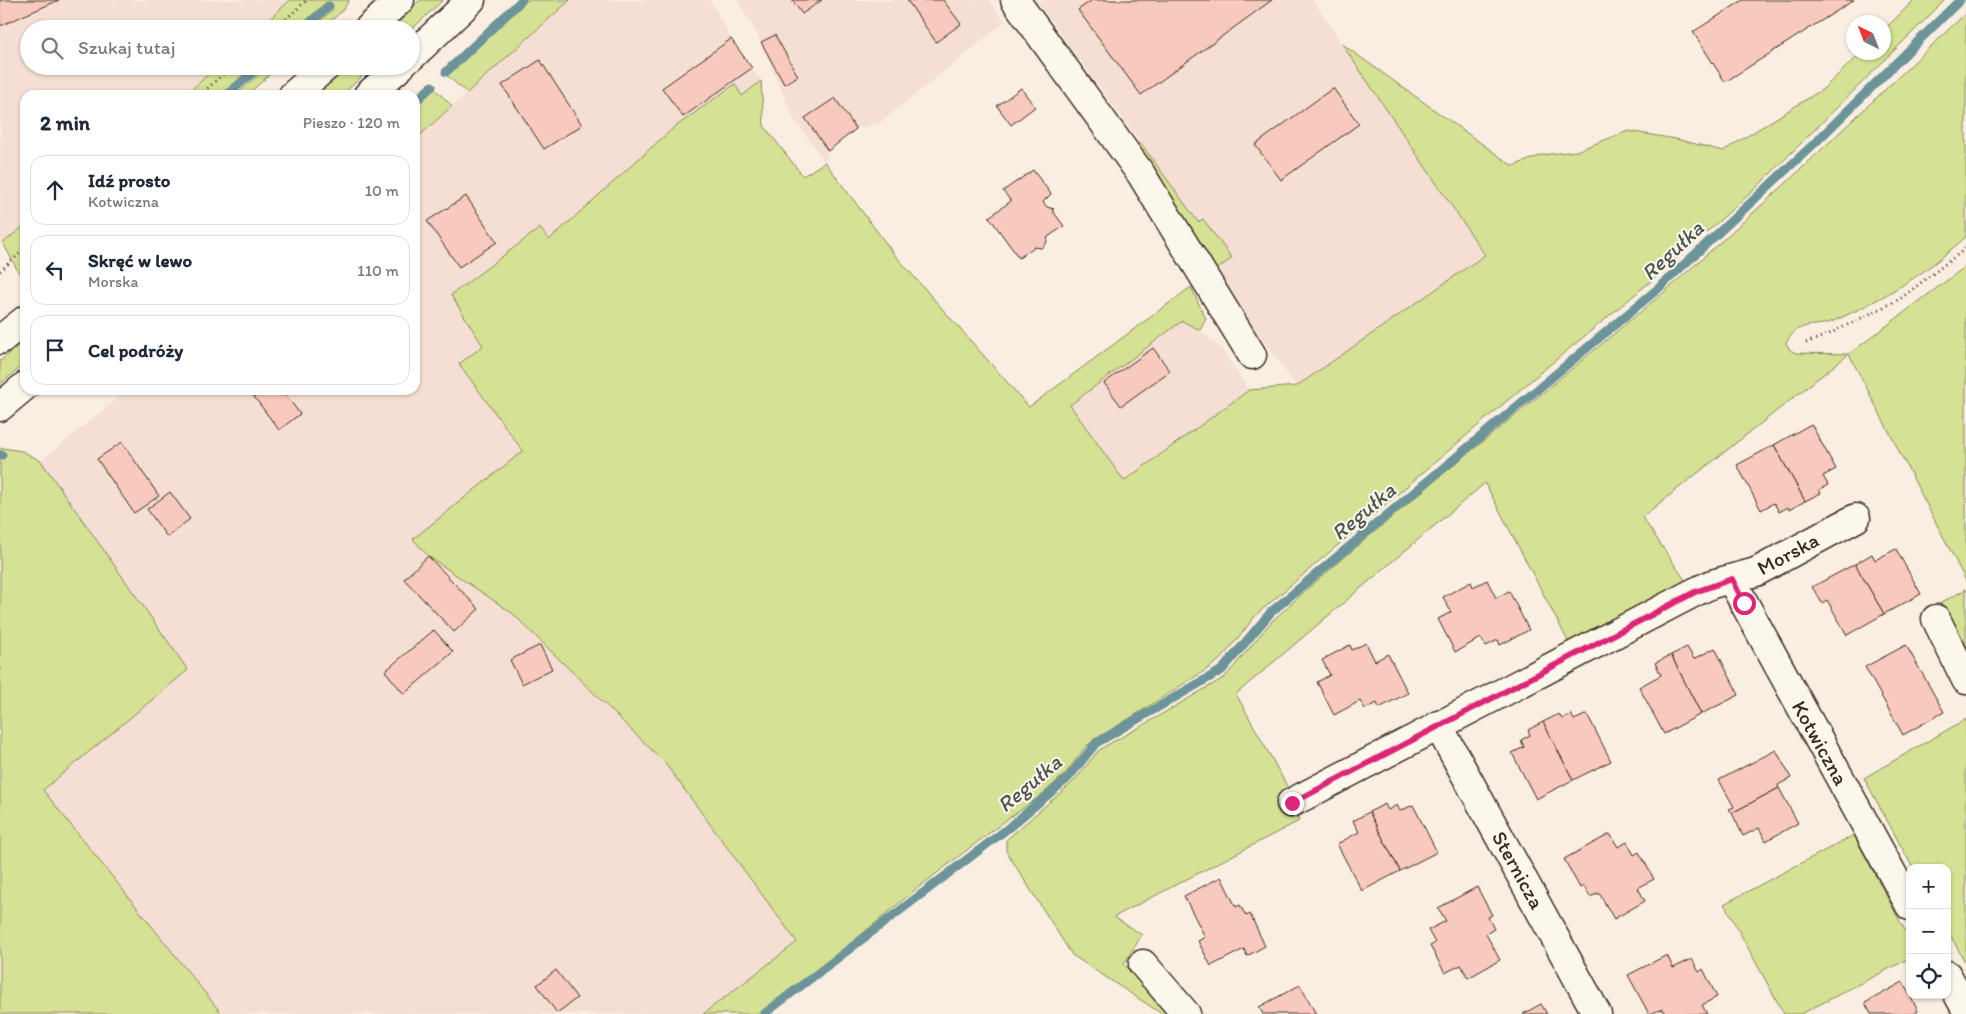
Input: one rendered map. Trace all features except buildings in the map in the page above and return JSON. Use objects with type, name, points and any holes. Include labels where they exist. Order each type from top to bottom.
[{"type":"street","points":[[378,20],[400,0]]},
{"type":"street","points":[[420,48],[471,0]]},
{"type":"street","points":[[1015,0],[1141,174],[1252,355]]},
{"type":"street","points":[[300,90],[317,75]]},
{"type":"street","points":[[374,90],[391,75]]},
{"type":"street","points":[[0,340],[20,324]]},
{"type":"street","points":[[0,407],[20,390]]},
{"type":"street","name":"Morska","points":[[1292,803],[1695,592],[1756,572],[1856,518]]},
{"type":"street","name":"Kotwiczna","points":[[1732,579],[1906,899]]},
{"type":"street","points":[[1936,619],[1966,680]]},
{"type":"street","name":"Sternicza","points":[[1438,725],[1597,1014]]},
{"type":"street","points":[[1143,964],[1186,1014]]},
{"type":"street","points":[[1951,982],[1966,1009]]},
{"type":"path","points":[[285,20],[307,0]]},
{"type":"path","points":[[206,90],[222,75]]},
{"type":"path","points":[[1806,343],[1829,334],[1900,299],[1966,248]]},
{"type":"path","points":[[0,271],[20,253]]},
{"type":"shaded area","points":[[0,0],[290,0],[269,20],[20,20],[20,75],[208,75],[191,90],[20,90],[20,229],[0,245]]},
{"type":"shaded area","points":[[570,0],[710,0],[731,39],[761,81],[742,96],[735,84],[672,129],[549,240],[540,228],[483,346],[459,365],[523,451],[413,540],[428,556],[512,613],[664,762],[797,942],[703,1014],[222,1014],[42,790],[187,670],[41,461],[121,395],[420,395],[420,135]]},
{"type":"shaded area","points":[[737,0],[989,0],[1005,22],[881,122],[856,129],[828,150],[825,162],[794,119],[757,34]]},
{"type":"shaded area","points":[[1036,0],[1313,0],[1485,255],[1296,386],[1214,272],[1232,258],[1203,219],[1198,222]]},
{"type":"shaded area","points":[[1182,321],[1200,330],[1221,349],[1249,390],[1124,481],[1070,405]]},
{"type":"green space","points":[[290,0],[349,0],[344,9],[332,20],[321,20],[333,9],[326,2],[307,20],[269,20]]},
{"type":"green space","points":[[420,0],[443,0],[420,22],[420,20],[399,20]]},
{"type":"green space","points":[[516,0],[570,0],[467,93],[444,73]]},
{"type":"green space","points":[[1914,0],[1945,0],[1891,54],[1891,23]]},
{"type":"green space","points":[[1966,13],[1966,237],[1927,269],[1894,290],[1836,320],[1802,327],[1791,335],[1786,343],[1790,350],[1796,353],[1849,354],[1642,517],[1687,583],[1569,643],[1485,483],[1236,694],[1287,786],[1299,821],[1114,917],[1142,935],[1124,964],[1172,1014],[1162,1014],[1072,955],[1006,851],[1006,840],[1074,781],[1098,751],[1225,677],[1272,621],[1315,582],[1669,288],[1783,186]]},
{"type":"green space","points":[[1342,44],[1513,166],[1542,155],[1576,151],[1628,131],[1676,139],[1723,151],[1823,89],[1854,60],[1885,60],[1753,191],[1650,282],[1541,372],[1257,614],[1222,658],[1086,746],[1066,773],[1043,794],[915,890],[766,1014],[703,1014],[797,942],[664,762],[512,613],[428,556],[413,539],[523,451],[459,364],[483,346],[451,295],[540,228],[549,240],[672,129],[735,84],[742,96],[761,81],[764,126],[803,176],[825,162],[894,254],[1029,407],[1191,287],[1206,319],[1200,330],[1182,321],[1070,405],[1124,481],[1249,390],[1297,386],[1485,255]]},
{"type":"green space","points":[[208,75],[245,75],[229,90],[191,90]]},
{"type":"green space","points":[[258,75],[269,75],[253,90],[242,90]]},
{"type":"green space","points":[[339,75],[363,75],[347,90],[322,90]]},
{"type":"green space","points":[[432,86],[452,106],[420,135],[420,96]]},
{"type":"green space","points":[[1140,142],[1198,222],[1203,219],[1232,258],[1214,272],[1134,146]]},
{"type":"green space","points":[[20,229],[19,273],[3,243]]},
{"type":"green space","points":[[1966,266],[1966,581],[1849,354]]},
{"type":"green space","points":[[20,344],[20,368],[0,384],[0,361]]},
{"type":"green space","points":[[0,449],[22,451],[41,461],[188,670],[43,790],[222,1014],[0,1014]]},
{"type":"green space","points":[[1966,589],[1966,662],[1939,604]]},
{"type":"green space","points":[[1966,719],[1966,964],[1951,936],[1951,864],[1911,864],[1864,778]]},
{"type":"green space","points":[[1854,835],[1906,932],[1906,960],[1801,1014],[1784,1014],[1724,904]]},
{"type":"waterway","points":[[446,72],[522,0]]},
{"type":"waterway","name":"Regułka","points":[[764,1014],[1007,829],[1068,778],[1096,743],[1222,670],[1271,612],[1660,287],[1817,141],[1960,0]]},
{"type":"waterway","points":[[313,20],[329,6]]},
{"type":"waterway","points":[[233,90],[250,75]]},
{"type":"waterway","points":[[420,97],[432,86]]},
{"type":"route","points":[[1292,803],[1438,725],[1712,584],[1732,579],[1744,603]]}]
